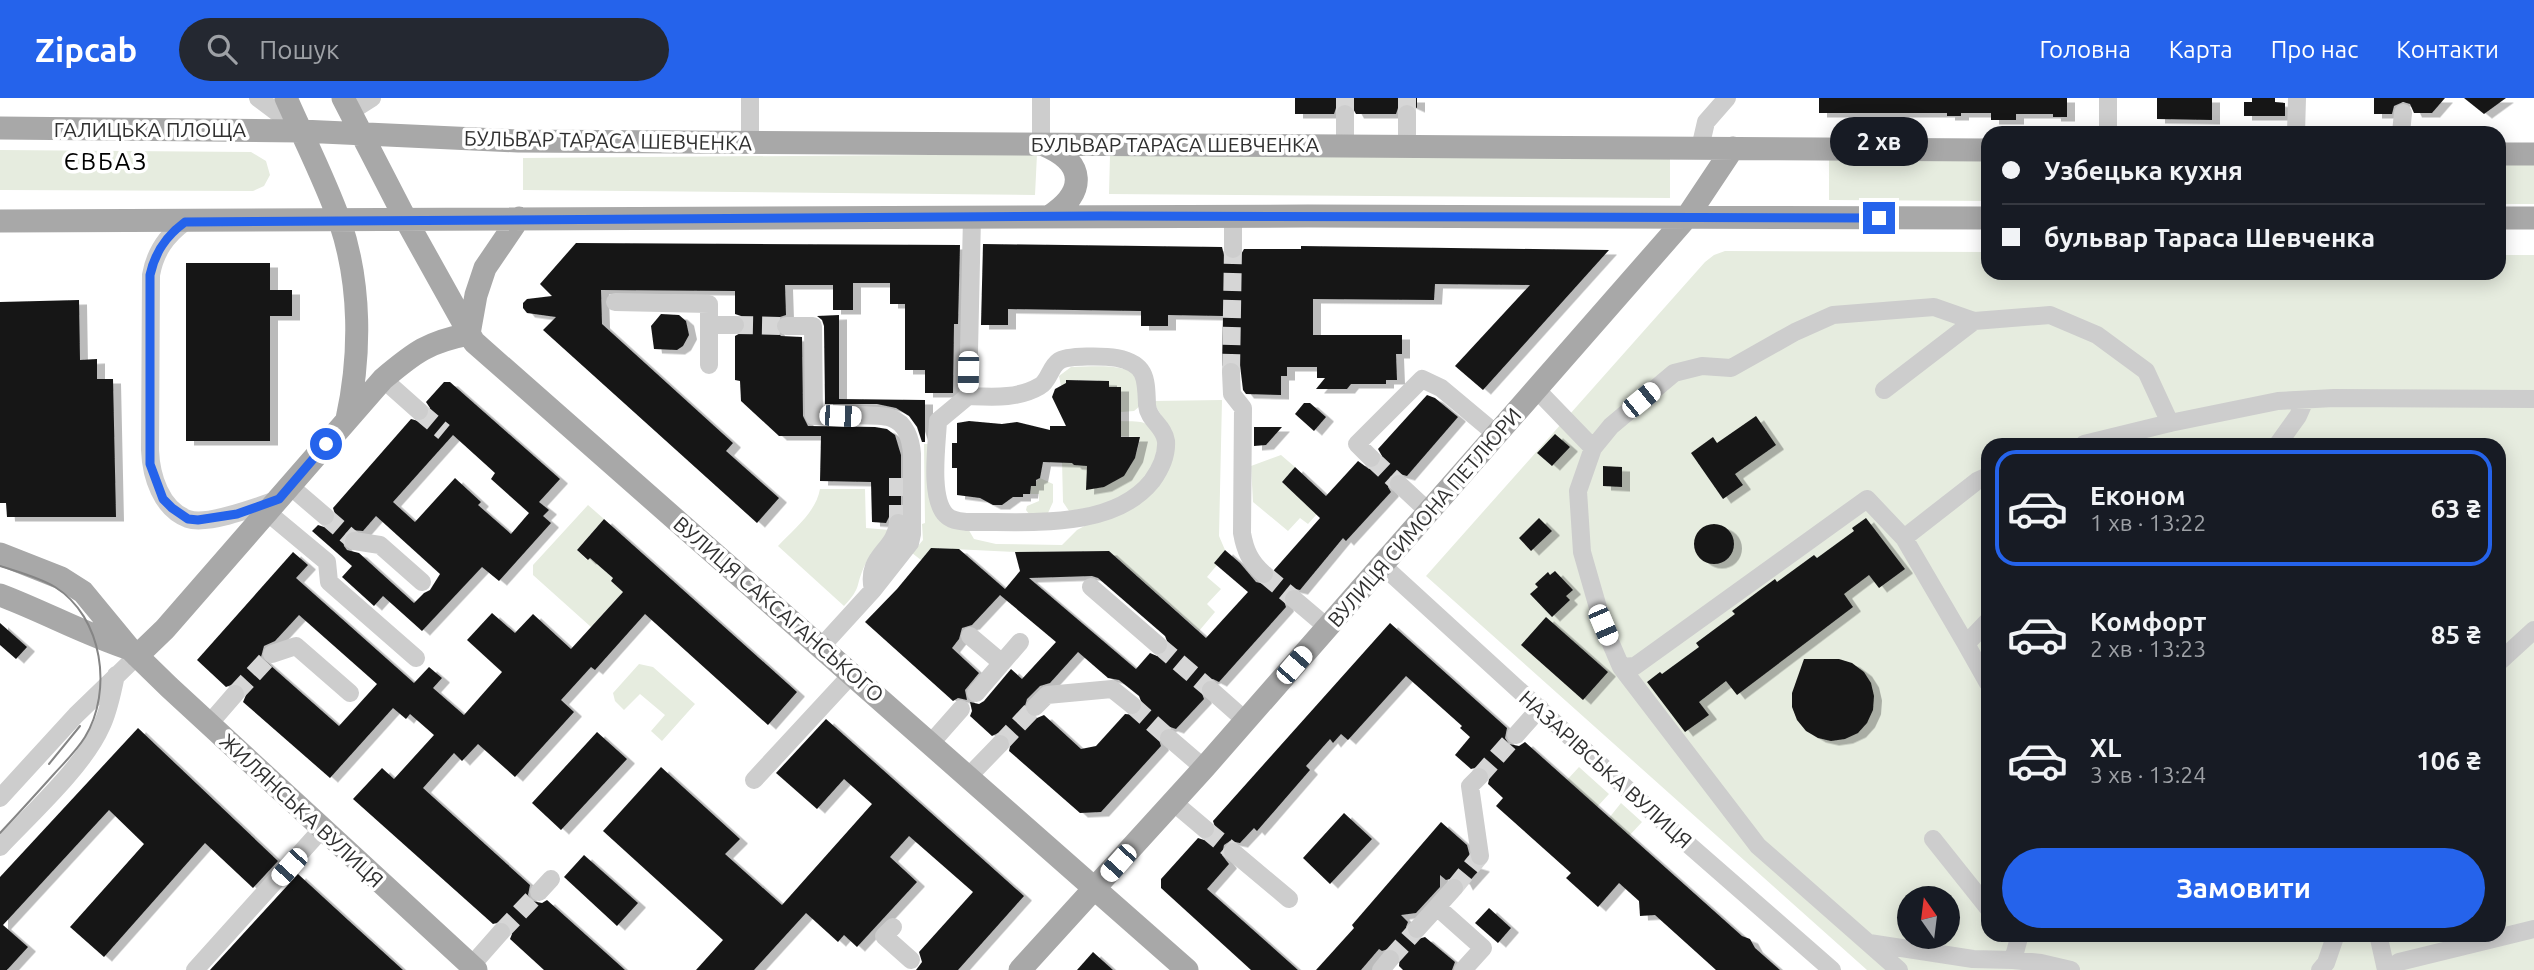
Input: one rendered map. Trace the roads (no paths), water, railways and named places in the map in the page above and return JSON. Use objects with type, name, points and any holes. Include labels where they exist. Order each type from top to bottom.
[{"type":"main road","points":[[286,98],[340,222],[351,263],[356,304],[355,363],[347,419]]},
{"type":"main road","points":[[346,105],[405,220]]},
{"type":"main road","name":"ГАЛИЦЬКА ПЛОЩА","points":[[0,128],[363,134]]},
{"type":"main road","name":"БУЛЬВАР ТАРАСА ШЕВЧЕНКА","points":[[363,134],[518,141],[1981,150]]},
{"type":"main road","points":[[1041,144],[1066,157],[1074,166],[1076,174],[1074,191],[1068,203],[1050,216]]},
{"type":"main road","name":"ВУЛИЦЯ СИМОНА ПЕТЛЮРИ","points":[[1020,970],[1204,768],[1687,217],[1733,148]]},
{"type":"main road","points":[[2506,154],[2534,154]]},
{"type":"main road","points":[[0,221],[340,222],[519,218],[1050,216],[1981,218]]},
{"type":"main road","points":[[134,652],[164,629],[383,379],[426,346],[469,334],[475,295],[485,268],[519,218]]},
{"type":"main road","points":[[2506,218],[2534,218]]},
{"type":"main road","name":"ВУЛИЦЯ САКСАГАНСЬКОГО","points":[[405,220],[474,342],[1187,970]]},
{"type":"main road","name":"ЖИЛЯНСЬКА ВУЛИЦЯ","points":[[0,554],[61,578],[83,592],[134,652],[473,968]]},
{"type":"main road","name":"ЖИЛЯНСЬКА ВУЛИЦЯ","points":[[0,594],[31,606],[93,637],[134,652]]},
{"type":"street","points":[[258,98],[301,131]]},
{"type":"street","points":[[346,105],[372,98]]},
{"type":"street","points":[[750,98],[750,142]]},
{"type":"street","points":[[1041,98],[1041,144]]},
{"type":"street","points":[[1700,148],[1706,122],[1727,98]]},
{"type":"street","points":[[2108,98],[2108,126]]},
{"type":"street","points":[[2296,126],[2297,98]]},
{"type":"street","points":[[2402,126],[2403,113]]},
{"type":"street","points":[[1345,114],[1345,145]]},
{"type":"street","points":[[1407,114],[1407,146]]},
{"type":"street","points":[[1233,216],[1233,249]]},
{"type":"street","points":[[968,396],[1000,397],[1024,393],[1044,384],[1059,361],[1068,358],[1116,358],[1130,362],[1141,369],[1146,380],[1147,409],[1162,430],[1166,442],[1158,474],[1134,498],[1117,508],[1071,520],[954,520],[946,514],[936,493],[938,421],[968,396],[972,217]]},
{"type":"street","points":[[185,222],[170,233],[160,248],[150,275],[150,464],[163,499],[188,519],[237,514],[278,499],[325,516]]},
{"type":"street","points":[[615,302],[709,303],[709,365]]},
{"type":"street","points":[[1899,970],[1758,846],[1621,667],[1603,625],[1582,552],[1578,491],[1593,448],[1611,426],[1674,373],[1702,366],[1731,368],[1795,332],[1832,315],[1934,307],[1974,321],[2050,315],[2097,334],[2146,371],[2170,423]]},
{"type":"street","points":[[1884,390],[1974,321]]},
{"type":"street","points":[[709,326],[735,325]]},
{"type":"street","points":[[786,326],[813,326],[814,416],[891,417],[903,426],[911,442],[910,543],[873,590],[821,647]]},
{"type":"street","points":[[1231,372],[1232,394],[1243,408],[1241,533],[1245,550],[1254,565],[1264,574]]},
{"type":"street","points":[[383,379],[419,411]]},
{"type":"street","points":[[1371,458],[1357,444],[1422,379],[1441,388],[1496,434]]},
{"type":"street","points":[[1536,389],[1593,448]]},
{"type":"street","points":[[2109,438],[2278,401],[2534,399]]},
{"type":"street","points":[[2282,438],[2298,416],[2305,400]]},
{"type":"street","points":[[1904,538],[1981,480]]},
{"type":"street","points":[[1399,484],[1429,511]]},
{"type":"street","points":[[278,499],[327,562],[329,582],[416,658]]},
{"type":"street","points":[[1621,667],[1635,666],[1867,499],[1904,538],[1981,671]]},
{"type":"street","points":[[873,590],[872,569],[878,557],[897,535],[898,523]]},
{"type":"street","points":[[354,541],[380,545],[422,582]]},
{"type":"street","name":"НАЗАРІВСЬКА ВУЛИЦЯ","points":[[1382,565],[1673,831],[1832,970]]},
{"type":"street","points":[[1091,587],[1158,645]]},
{"type":"street","points":[[1294,599],[1327,628]]},
{"type":"street","points":[[1966,644],[1981,628]]},
{"type":"street","points":[[2506,656],[2534,630]]},
{"type":"street","points":[[970,636],[1002,663]]},
{"type":"street","points":[[976,693],[1020,642]]},
{"type":"street","points":[[272,654],[296,646],[350,693]]},
{"type":"street","points":[[0,798],[76,715],[100,693],[134,652]]},
{"type":"street","points":[[754,780],[852,674]]},
{"type":"street","points":[[0,848],[85,756],[111,702],[116,675]]},
{"type":"street","points":[[1035,707],[1047,695],[1112,689],[1132,705]]},
{"type":"street","points":[[1211,690],[1245,721]]},
{"type":"street","points":[[209,724],[235,694]]},
{"type":"street","points":[[931,743],[961,709]]},
{"type":"street","points":[[1516,735],[1540,709]]},
{"type":"street","points":[[1169,738],[1204,768]]},
{"type":"street","points":[[969,776],[1000,744]]},
{"type":"street","points":[[1479,776],[1471,786],[1480,856]]},
{"type":"street","points":[[1173,802],[1205,829]]},
{"type":"street","points":[[195,970],[322,829]]},
{"type":"street","points":[[1933,839],[1981,899]]},
{"type":"street","points":[[1233,852],[1289,899]]},
{"type":"street","points":[[1417,929],[1454,888]]},
{"type":"street","points":[[1437,907],[1483,948],[1463,970]]},
{"type":"street","points":[[893,927],[884,936],[911,960]]},
{"type":"street","points":[[2506,936],[2534,929]]},
{"type":"street","points":[[473,968],[501,932]]},
{"type":"street","points":[[2320,970],[2326,963],[2333,942]]},
{"type":"street","points":[[2380,942],[2386,970],[2399,962],[2481,942]]},
{"type":"street","points":[[1869,943],[1973,959],[2015,944],[2041,963],[2071,970]]},
{"type":"tunnel","points":[[1345,98],[1345,114]]},
{"type":"tunnel","points":[[1407,98],[1407,114]]},
{"type":"tunnel","points":[[1231,372],[1233,249]]},
{"type":"tunnel","points":[[735,325],[786,326]]},
{"type":"tunnel","points":[[419,411],[444,432]]},
{"type":"tunnel","points":[[1371,458],[1399,484]]},
{"type":"tunnel","points":[[898,469],[898,523]]},
{"type":"tunnel","points":[[325,516],[354,541]]},
{"type":"tunnel","points":[[1264,574],[1294,599]]},
{"type":"tunnel","points":[[1158,645],[1211,690]]},
{"type":"tunnel","points":[[235,694],[272,654]]},
{"type":"tunnel","points":[[1132,705],[1169,738]]},
{"type":"tunnel","points":[[1000,744],[1035,707]]},
{"type":"tunnel","points":[[1479,777],[1516,735]]},
{"type":"tunnel","points":[[1205,829],[1233,852]]},
{"type":"tunnel","points":[[1454,888],[1480,856]]},
{"type":"tunnel","points":[[501,932],[539,892]]},
{"type":"tunnel","points":[[1390,959],[1417,929]]},
{"type":"tram line","points":[[0,566],[48,583],[71,600],[84,617],[93,636],[100,677],[94,719],[85,737],[71,756],[0,833]]},
{"type":"tram line","points":[[49,764],[80,726]]},
{"type":"district","name":"ЄВБАЗ","points":[[106,161]]}]
